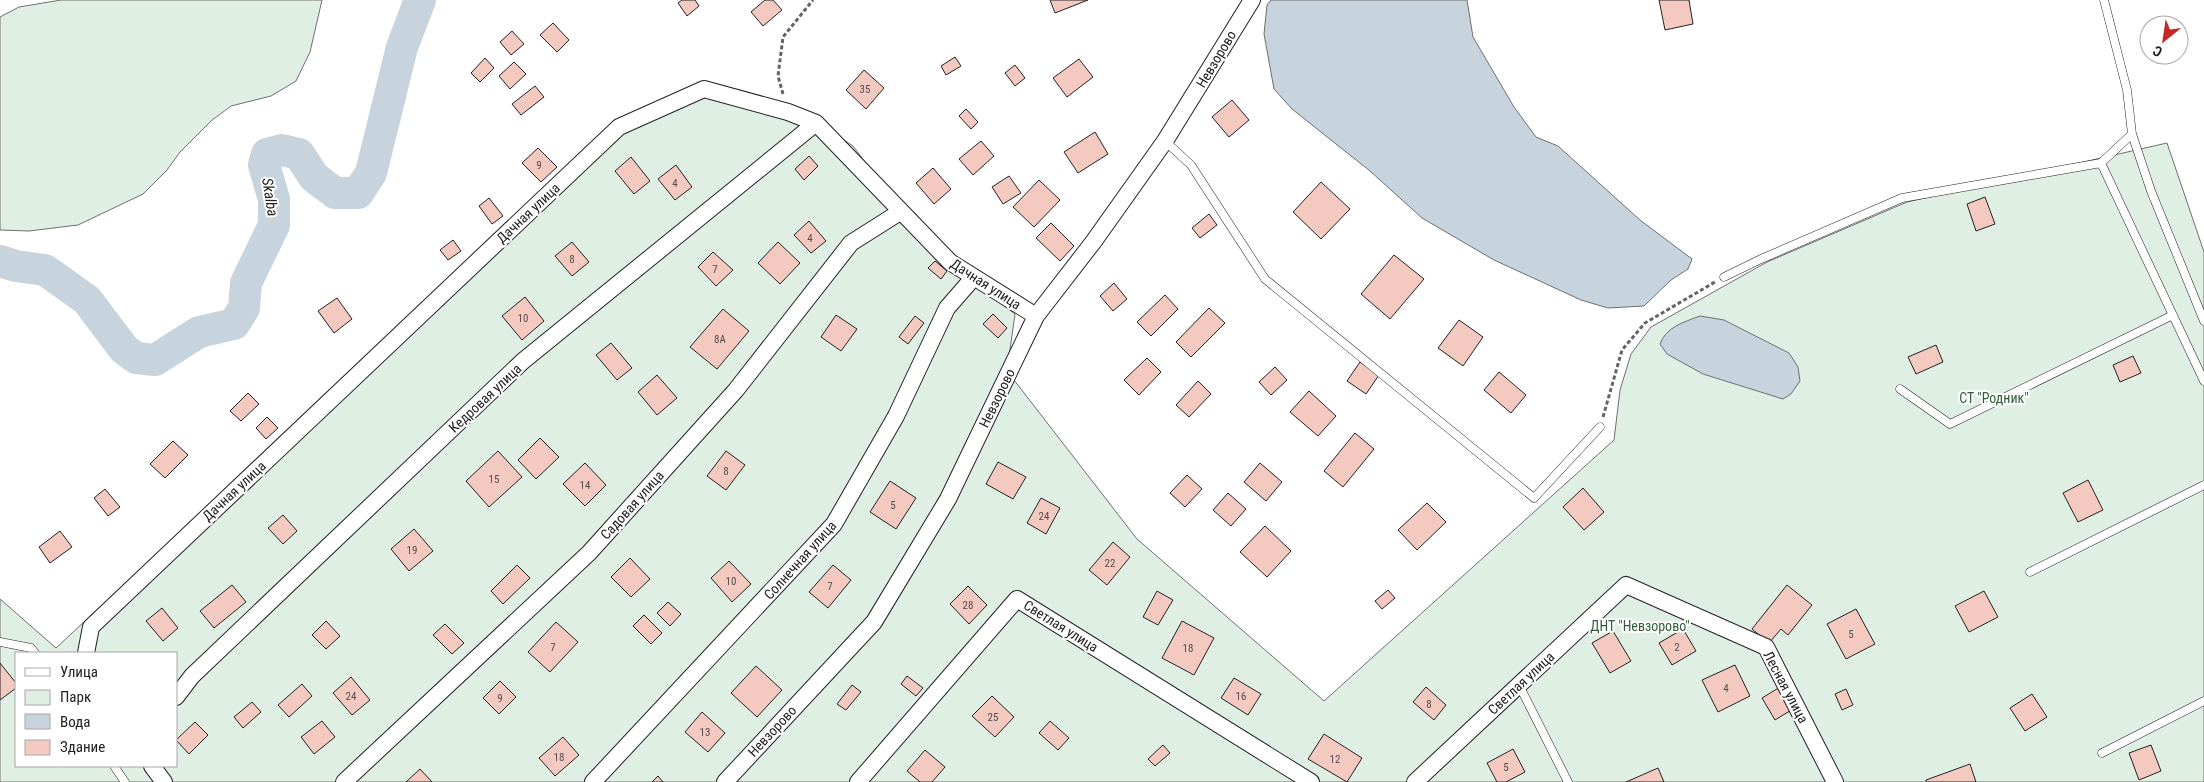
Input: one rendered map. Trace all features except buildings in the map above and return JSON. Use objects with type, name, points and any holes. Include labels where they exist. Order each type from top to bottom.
[{"type":"street","name":"Невзорово","points":[[725,782],[874,622],[948,499],[1036,316],[1094,241],[1165,142],[1252,0]]},
{"type":"street","name":"Дачная улица","points":[[86,652],[91,627],[619,127],[704,89],[788,112],[816,123],[950,262],[1036,316]]},
{"type":"street","name":"Кедровая улица","points":[[178,694],[192,676],[524,361],[816,123]]},
{"type":"street","name":"Садовая улица","points":[[344,782],[589,553],[736,390],[851,244],[900,212]]},
{"type":"street","name":"Солнечная улица","points":[[593,782],[834,524],[896,416],[947,308],[974,277]]},
{"type":"street","name":"Светлая улица","points":[[1415,782],[1626,585]]},
{"type":"street","name":"Лесная улица","points":[[1626,585],[1766,647],[1835,782]]},
{"type":"street","name":"Светлая улица","points":[[858,782],[1017,599],[1311,782]]},
{"type":"street","points":[[153,767],[164,782]]},
{"type":"lane","points":[[2104,0],[2127,90],[2132,134],[2151,191],[2204,321]]},
{"type":"lane","points":[[1724,277],[1902,198],[2101,163],[2132,134]]},
{"type":"lane","points":[[1165,142],[1191,165],[1265,279],[1534,498],[1600,427]]},
{"type":"lane","points":[[2101,163],[2204,381]]},
{"type":"lane","points":[[1900,389],[1950,424],[2173,315]]},
{"type":"lane","points":[[2030,572],[2204,485]]},
{"type":"lane","points":[[0,642],[31,648],[34,652]]},
{"type":"lane","points":[[1519,685],[1568,782]]},
{"type":"lane","points":[[2102,753],[2204,701]]},
{"type":"lane","points":[[115,767],[124,782]]},
{"type":"path","points":[[788,112],[778,76],[783,37],[813,0]]},
{"type":"path","points":[[1600,427],[1622,350],[1645,323],[1724,277]]},
{"type":"green space","points":[[61,0],[322,0],[310,52],[296,81],[271,96],[231,106],[211,121],[180,152],[167,170],[143,194],[78,225],[29,231],[0,230],[0,17],[19,7]]},
{"type":"green space","points":[[720,90],[793,106],[853,146],[934,254],[1015,314],[1007,371],[1137,539],[1324,701],[1614,440],[1620,390],[1631,354],[1651,327],[1767,262],[1907,202],[2167,143],[2204,252],[2204,782],[0,782],[0,599],[56,648],[609,132]]},
{"type":"water","points":[[1271,0],[1467,0],[1473,37],[1514,107],[1536,137],[1558,146],[1640,220],[1692,259],[1688,269],[1671,280],[1644,306],[1608,308],[1581,300],[1494,260],[1422,218],[1370,171],[1292,109],[1274,89],[1264,34],[1267,5]]},
{"type":"water","points":[[1700,316],[1724,320],[1789,353],[1798,367],[1800,381],[1791,394],[1783,399],[1703,374],[1667,354],[1660,344],[1667,333],[1676,326]]},
{"type":"waterway","name":"Skalba","points":[[0,261],[16,266],[45,270],[87,300],[124,349],[136,358],[155,360],[199,332],[234,324],[244,308],[246,283],[274,225],[274,199],[264,165],[267,154],[282,150],[299,154],[314,177],[335,193],[358,193],[371,173],[402,47],[420,0]]},
{"type":"park label","name":"СТ \"Родник\"","points":[[1994,398]]},
{"type":"park label","name":"ДНТ \"Невзорово\"","points":[[1640,626]]}]
